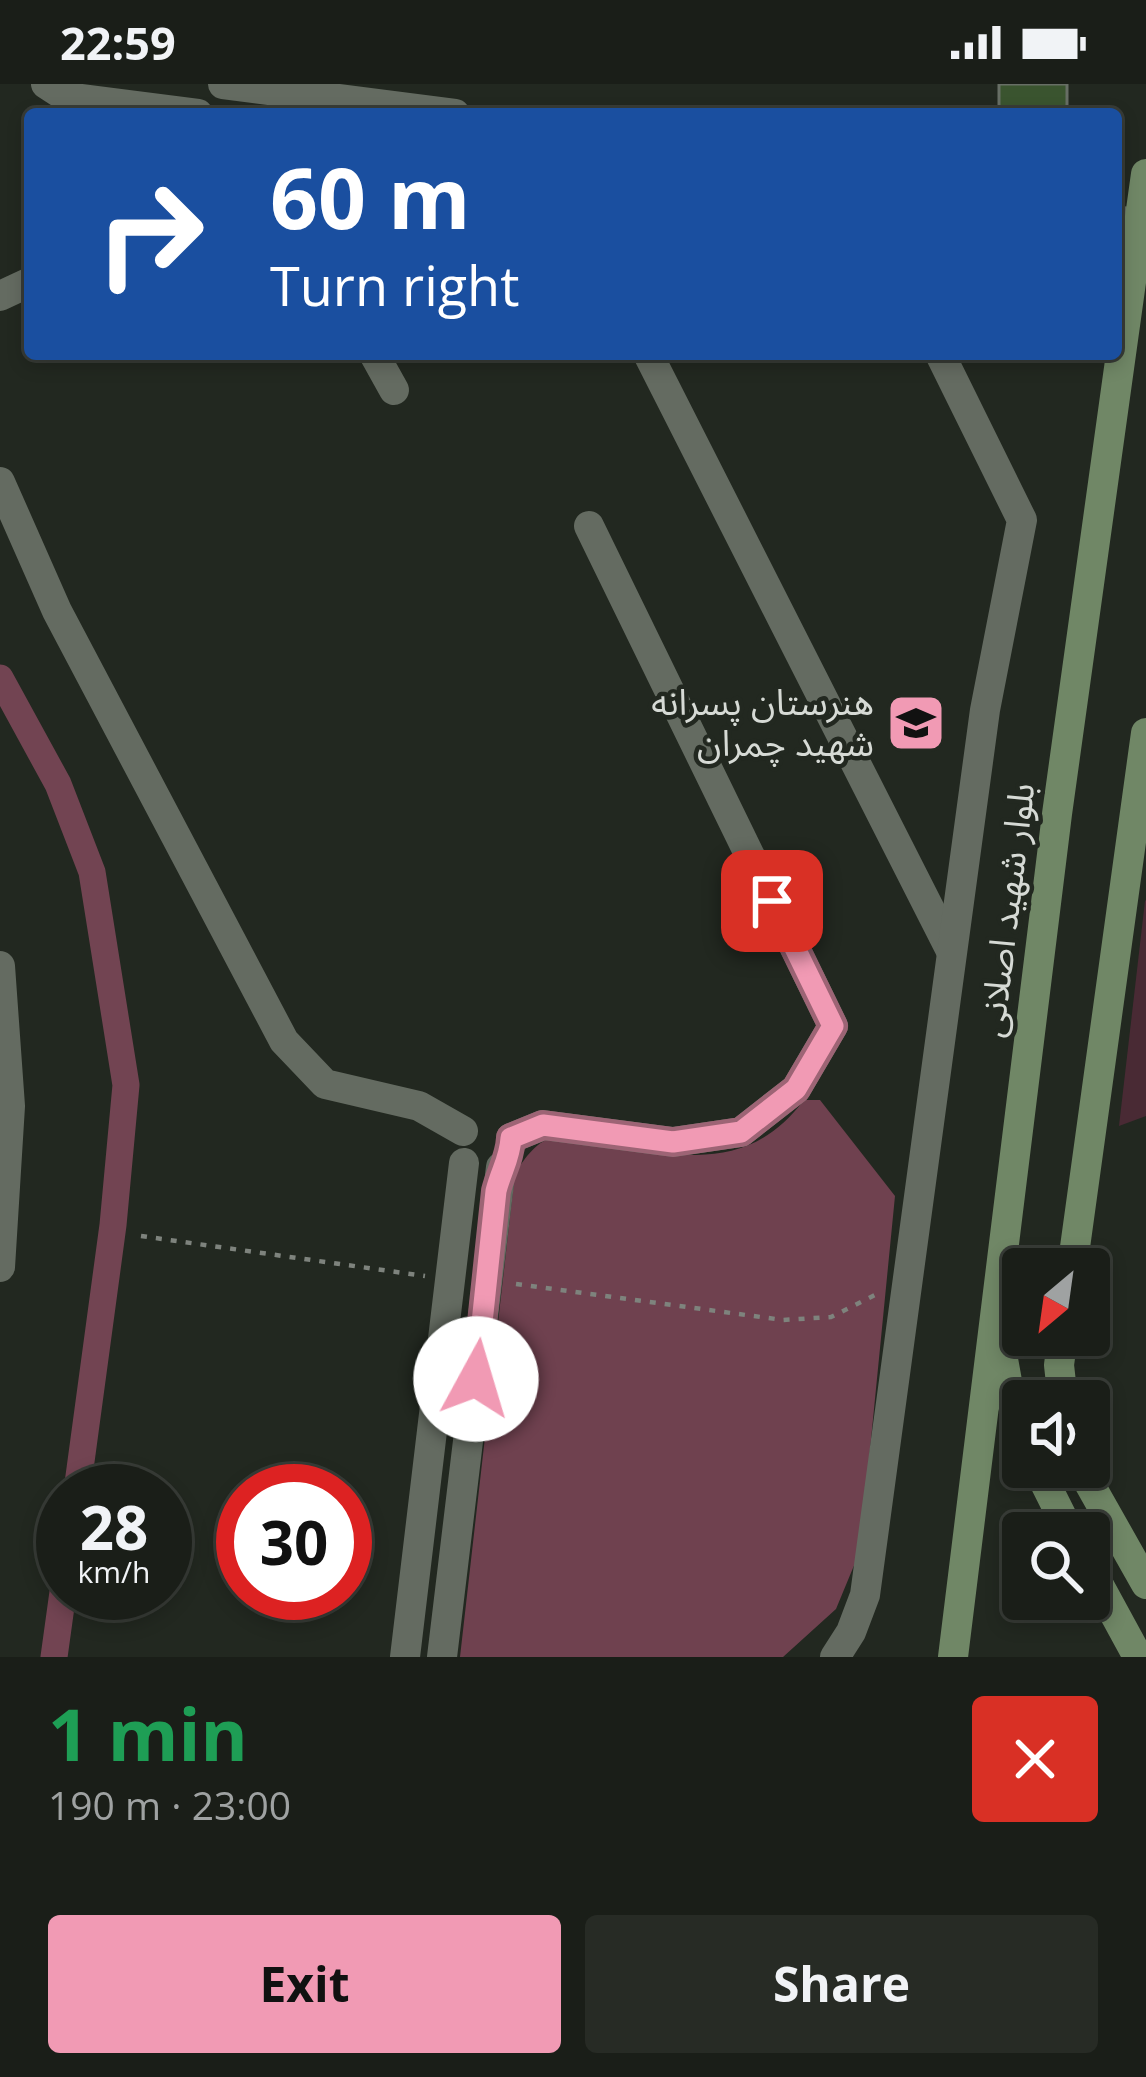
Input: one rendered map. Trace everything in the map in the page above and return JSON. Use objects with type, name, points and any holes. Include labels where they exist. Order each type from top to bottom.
[{"type":"main road","name":"بلوار شهید اصلانی","points":[[1122,272],[1128,222],[1146,175]]},
{"type":"main road","name":"بلوار شهید اصلانی","points":[[953,1657],[1111,360]]},
{"type":"main road","points":[[1075,1248],[1146,733]]},
{"type":"main road","points":[[996,1318],[1007,1380]]},
{"type":"main road","points":[[1092,1488],[1146,1584]]},
{"type":"main road","points":[[1110,1606],[1134,1650]]},
{"type":"street","points":[[46,84],[65,97],[151,108]]},
{"type":"street","points":[[223,84],[409,108]]},
{"type":"street","points":[[377,360],[394,390]]},
{"type":"street","points":[[652,360],[950,949]]},
{"type":"street","points":[[835,1657],[851,1632],[865,1594],[950,949],[985,710],[1022,520],[943,360]]},
{"type":"street","points":[[0,482],[57,611],[284,1041],[325,1084],[419,1106],[463,1130]]},
{"type":"street","points":[[464,1163],[477,1172],[543,1125],[673,1142],[741,1132],[796,1089],[833,1026],[589,526]]},
{"type":"street","points":[[0,966],[10,1106],[0,1267]]},
{"type":"street","points":[[405,1657],[448,1279],[464,1163],[458,1149],[463,1130],[474,1121],[490,1119],[506,1153],[486,1280],[444,1642],[409,1622]]},
{"type":"street","points":[[438,1375],[476,1379]]},
{"type":"path","points":[[141,1236],[448,1279]]},
{"type":"path","points":[[486,1280],[782,1320],[831,1317],[907,1279]]},
{"type":"shaded area","points":[[1145,901],[1146,1116],[1119,1126]]},
{"type":"shaded area","points":[[804,1100],[820,1100],[895,1196],[860,1551],[836,1609],[783,1657],[460,1657],[515,1173],[537,1146],[563,1134],[673,1153],[721,1153],[765,1137]]},
{"type":"building","points":[[999,84],[1067,84],[1067,108],[999,108]]},
{"type":"waterway","points":[[0,678],[58,784],[92,872],[126,1085],[113,1225],[81,1464]]},
{"type":"waterway","points":[[54,1657],[59,1620]]},
{"type":"place","name":"هنرستان پسرانه شهید چمران","points":[[916,723]]},
{"type":"route","points":[[476,1379],[496,1191],[502,1167],[510,1158],[511,1138],[543,1125],[673,1142],[741,1132],[796,1089],[833,1026],[772,901]]}]
